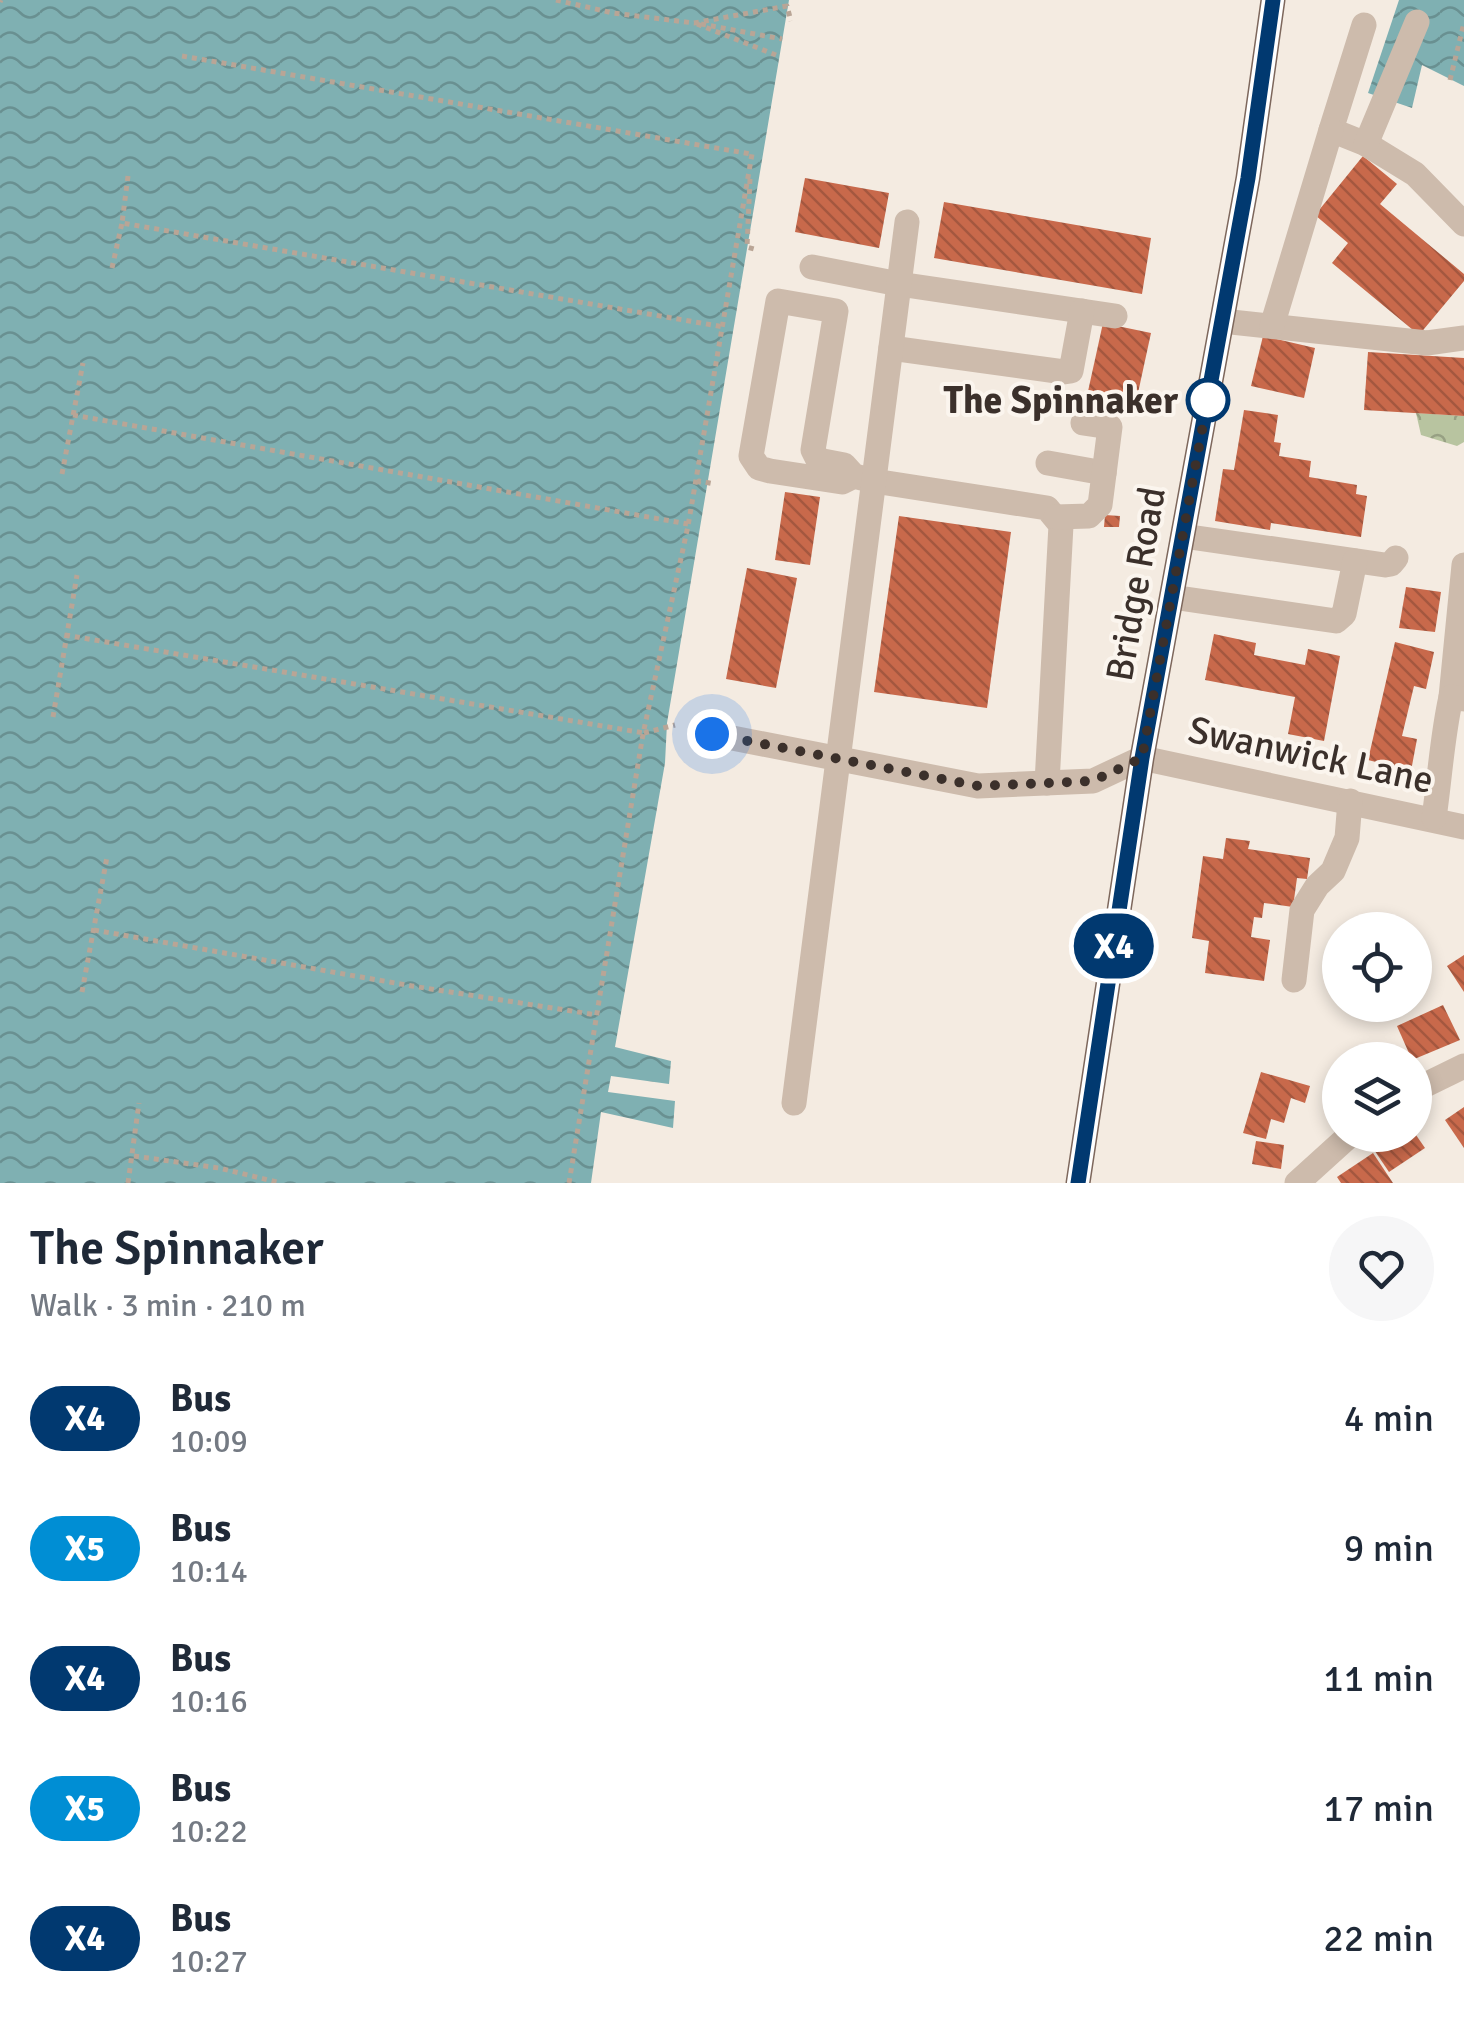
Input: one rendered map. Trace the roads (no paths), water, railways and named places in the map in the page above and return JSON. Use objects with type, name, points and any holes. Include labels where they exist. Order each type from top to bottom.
[{"type":"main road","name":"Bridge Road","points":[[1078,1183],[1142,758],[1248,178],[1273,0]]},
{"type":"street","points":[[1366,144],[1417,22]]},
{"type":"street","points":[[1272,326],[1364,26]]},
{"type":"street","points":[[1331,130],[1366,144],[1416,174],[1464,224]]},
{"type":"street","points":[[794,1104],[838,758],[864,478],[892,348],[907,222]]},
{"type":"street","points":[[812,267],[1115,316]]},
{"type":"street","points":[[864,478],[844,464],[813,456],[836,310],[778,301],[751,456],[759,468],[842,482],[864,478],[1047,508],[1056,518],[1061,534],[1047,783]]},
{"type":"street","points":[[892,348],[1064,372],[1074,362],[1082,311]]},
{"type":"street","points":[[1222,321],[1427,343],[1464,338]]},
{"type":"street","points":[[1056,518],[1089,516],[1100,504],[1110,428],[1084,423]]},
{"type":"street","points":[[1048,463],[1104,473]]},
{"type":"street","points":[[1183,536],[1385,565],[1396,558]]},
{"type":"street","points":[[1172,597],[1336,621],[1344,614],[1355,561]]},
{"type":"street","points":[[1434,818],[1442,740],[1457,698],[1464,565]]},
{"type":"street","points":[[712,734],[978,786],[1093,781],[1142,758]]},
{"type":"street","name":"Swanwick Lane","points":[[1142,758],[1464,826]]},
{"type":"street","points":[[1294,980],[1302,910],[1317,886],[1333,871],[1347,838],[1350,801]]},
{"type":"street","points":[[1432,1082],[1464,1066]]},
{"type":"street","points":[[1297,1183],[1331,1152]]},
{"type":"water","points":[[0,0],[789,0],[615,1047],[671,1061],[669,1084],[611,1076],[608,1092],[675,1101],[673,1128],[601,1112],[591,1183],[0,1183]]},
{"type":"water","points":[[1399,0],[1464,0],[1464,86],[1422,65],[1412,108],[1368,93]]},
{"type":"place","name":"The Spinnaker","points":[[1208,400]]}]
